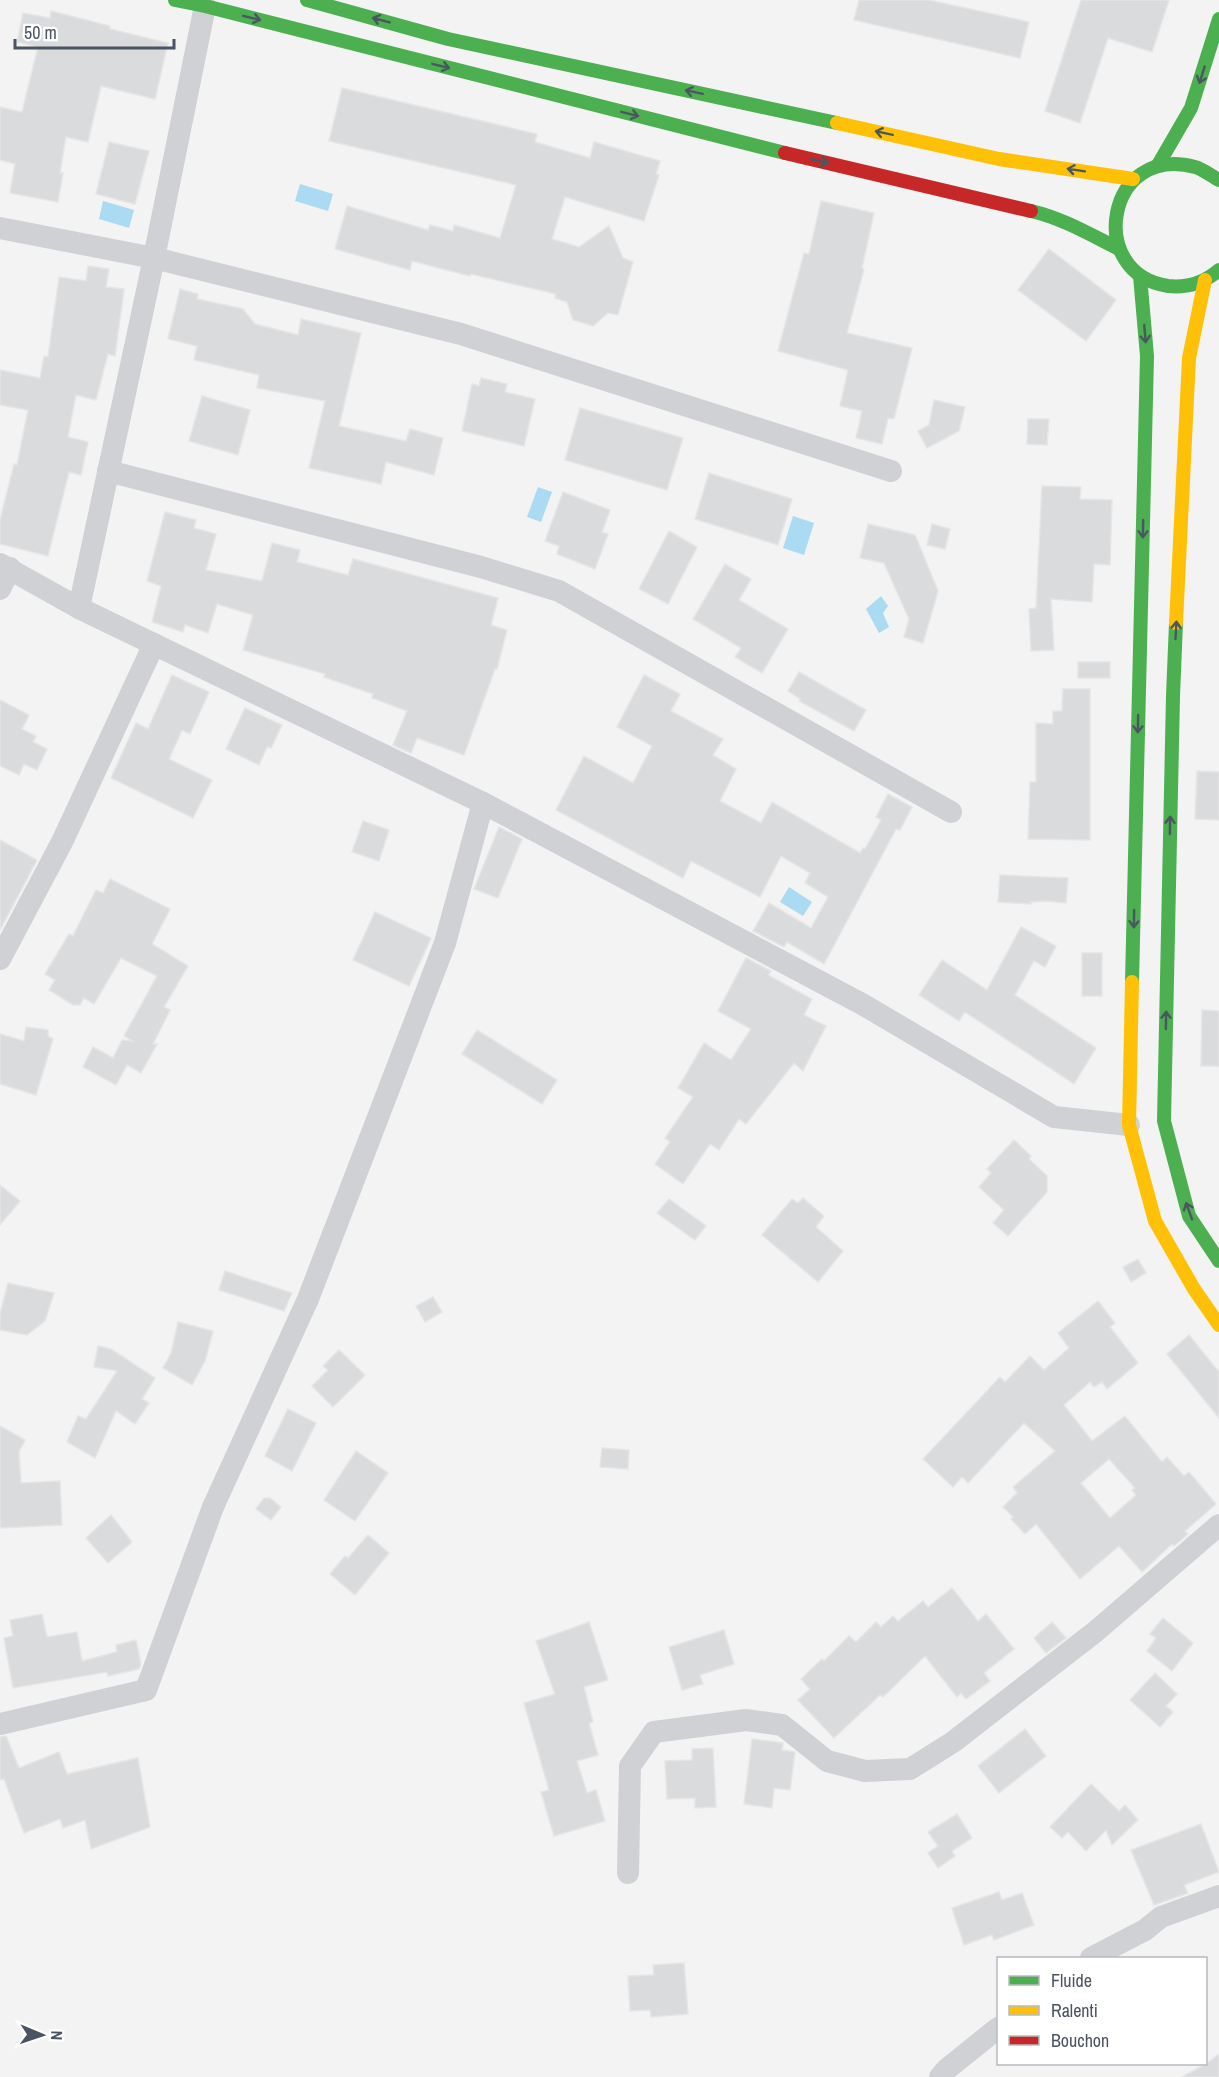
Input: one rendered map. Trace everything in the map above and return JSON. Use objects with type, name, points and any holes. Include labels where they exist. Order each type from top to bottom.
[{"type":"main road","points":[[175,0],[806,158],[1044,214],[1119,249]]},
{"type":"main road","points":[[307,0],[448,39],[999,159],[1133,179]]},
{"type":"main road","points":[[1158,165],[1191,108],[1219,19]]},
{"type":"main road","points":[[1219,180],[1208,171],[1192,164],[1175,162],[1158,165],[1145,171],[1133,179],[1122,194],[1115,212],[1114,230],[1119,249],[1128,264],[1140,276],[1155,284],[1172,287],[1189,286],[1205,280],[1219,270]]},
{"type":"main road","points":[[1140,276],[1147,356],[1129,1125],[1155,1221],[1194,1289],[1219,1325]]},
{"type":"main road","points":[[1205,280],[1189,358],[1173,696],[1164,1121],[1189,1216],[1219,1261]]},
{"type":"street","points":[[79,608],[205,6]]},
{"type":"street","points":[[0,228],[154,258],[461,334],[891,471]]},
{"type":"street","points":[[108,471],[481,567],[559,591],[951,812]]},
{"type":"street","points":[[0,589],[5,566],[79,608],[483,803],[862,1004],[1054,1117],[1129,1125]]},
{"type":"street","points":[[0,959],[62,842],[154,644]]},
{"type":"street","points":[[0,1724],[146,1690],[213,1507],[308,1299],[445,943],[483,803]]},
{"type":"street","points":[[628,1873],[630,1766],[654,1732],[746,1720],[782,1725],[827,1761],[865,1771],[910,1769],[953,1742],[1095,1632],[1219,1525]]},
{"type":"street","points":[[1095,1957],[1145,1930],[1161,1917],[1219,1896]]},
{"type":"street","points":[[940,2077],[946,2069],[997,2030]]},
{"type":"water","points":[[300,184],[333,194],[328,211],[295,201]]},
{"type":"water","points":[[103,201],[134,210],[129,228],[99,219]]},
{"type":"water","points":[[538,487],[552,492],[541,522],[527,517]]},
{"type":"water","points":[[793,516],[814,523],[804,555],[783,548]]},
{"type":"water","points":[[881,596],[888,606],[883,613],[889,627],[879,633],[866,609]]},
{"type":"water","points":[[789,887],[812,902],[803,916],[780,902]]},
{"type":"building","points":[[859,0],[929,0],[1029,22],[1020,58],[854,20]]},
{"type":"building","points":[[1081,0],[1169,0],[1152,52],[1108,38],[1080,123],[1045,111]]},
{"type":"building","points":[[51,11],[168,43],[155,99],[101,86],[88,142],[66,137],[58,202],[10,193],[15,164],[0,160],[0,107],[22,112],[38,47],[17,42],[23,13],[50,18]]},
{"type":"building","points":[[342,88],[537,134],[535,142],[590,158],[594,142],[660,161],[656,174],[659,175],[644,221],[565,197],[552,239],[579,247],[609,226],[623,258],[633,262],[618,315],[608,313],[593,326],[573,320],[567,302],[555,298],[556,294],[412,261],[410,270],[335,249],[347,206],[428,230],[430,225],[453,231],[454,225],[500,238],[516,185],[329,141]]},
{"type":"building","points":[[109,142],[149,151],[135,204],[96,194]]},
{"type":"building","points":[[821,201],[874,213],[862,268],[864,269],[847,333],[912,348],[894,419],[888,418],[882,444],[856,438],[862,411],[840,406],[848,370],[778,351],[804,253],[809,254]]},
{"type":"building","points":[[1049,249],[1116,300],[1086,341],[1018,290]]},
{"type":"building","points":[[88,266],[109,269],[106,287],[124,289],[115,356],[108,354],[96,400],[76,395],[68,437],[88,442],[81,475],[69,472],[48,556],[0,544],[0,520],[14,464],[17,465],[28,410],[0,405],[0,370],[40,378],[44,356],[48,357],[59,277],[86,281]]},
{"type":"building","points":[[180,289],[198,294],[197,299],[243,309],[255,324],[298,335],[301,319],[361,333],[339,426],[406,441],[410,429],[443,438],[434,475],[386,462],[381,484],[309,468],[325,401],[257,388],[259,375],[194,360],[197,346],[168,339]]},
{"type":"building","points":[[481,378],[507,384],[505,392],[535,399],[524,446],[462,431],[472,384],[479,386]]},
{"type":"building","points":[[202,396],[250,410],[238,455],[189,441]]},
{"type":"building","points":[[934,400],[965,407],[959,431],[927,448],[918,431],[929,425]]},
{"type":"building","points":[[580,408],[683,438],[667,490],[565,460]]},
{"type":"building","points":[[1028,419],[1049,419],[1047,445],[1027,444]]},
{"type":"building","points":[[709,473],[792,499],[778,545],[695,519]]},
{"type":"building","points":[[1042,486],[1081,487],[1080,499],[1112,500],[1110,565],[1094,564],[1092,602],[1051,599],[1054,650],[1031,651],[1029,609],[1036,608]]},
{"type":"building","points":[[563,492],[610,510],[602,532],[608,534],[595,569],[557,554],[559,546],[545,541]]},
{"type":"building","points":[[165,512],[196,520],[194,528],[216,534],[206,570],[262,581],[272,543],[300,550],[297,562],[348,575],[353,559],[498,598],[491,625],[507,630],[497,669],[495,669],[464,755],[417,738],[411,753],[393,745],[407,711],[372,698],[373,694],[324,677],[325,674],[243,650],[253,615],[217,604],[208,633],[185,625],[183,632],[152,622],[161,586],[147,581]]},
{"type":"building","points":[[868,524],[915,535],[938,591],[923,643],[904,637],[909,619],[884,563],[860,558]]},
{"type":"building","points":[[932,524],[950,529],[945,549],[927,545]]},
{"type":"building","points":[[669,531],[697,547],[668,604],[639,589]]},
{"type":"building","points":[[725,564],[751,579],[739,600],[788,629],[762,673],[735,657],[741,648],[693,619]]},
{"type":"building","points":[[1078,662],[1110,662],[1110,678],[1078,678]]},
{"type":"building","points":[[799,672],[866,710],[854,731],[799,701],[800,699],[788,691]]},
{"type":"building","points":[[172,675],[209,692],[190,734],[182,730],[169,759],[212,780],[193,818],[111,778],[136,723],[148,729]]},
{"type":"building","points":[[644,675],[680,694],[671,711],[723,739],[713,755],[736,769],[720,801],[761,823],[772,802],[860,853],[863,848],[865,849],[881,820],[876,817],[888,794],[912,807],[900,830],[896,829],[824,964],[787,942],[784,947],[753,931],[769,903],[811,928],[828,897],[805,883],[810,873],[781,856],[760,897],[691,861],[683,878],[556,810],[584,756],[633,783],[652,746],[617,727]]},
{"type":"building","points":[[1063,689],[1090,689],[1090,840],[1028,839],[1030,782],[1036,782],[1036,723],[1053,724],[1053,711],[1062,711]]},
{"type":"building","points":[[0,700],[29,715],[22,729],[36,736],[33,742],[47,749],[37,770],[24,764],[19,775],[0,766]]},
{"type":"building","points":[[245,708],[282,725],[271,748],[267,747],[259,765],[226,749]]},
{"type":"building","points":[[1197,771],[1219,772],[1219,820],[1195,819]]},
{"type":"building","points":[[363,821],[389,830],[379,861],[352,852]]},
{"type":"building","points":[[499,827],[522,839],[498,898],[474,889]]},
{"type":"building","points":[[0,840],[37,860],[0,930]]},
{"type":"building","points":[[1000,875],[1068,878],[1066,903],[998,902]]},
{"type":"building","points":[[110,879],[170,909],[152,944],[188,966],[164,1007],[170,1010],[153,1044],[157,1044],[141,1073],[127,1065],[116,1085],[83,1067],[93,1047],[113,1058],[122,1040],[133,1041],[124,1036],[157,976],[121,958],[94,1004],[84,998],[80,1005],[73,1005],[49,990],[55,980],[45,974],[69,934],[73,936],[96,890],[103,893]]},
{"type":"building","points":[[375,912],[431,938],[409,986],[353,960]]},
{"type":"building","points":[[1021,927],[1056,946],[1045,967],[1034,961],[1015,995],[1096,1048],[1074,1084],[965,1012],[959,1021],[919,995],[942,960],[987,990]]},
{"type":"building","points":[[1082,953],[1102,953],[1102,996],[1082,996]]},
{"type":"building","points":[[746,958],[771,971],[768,975],[812,999],[804,1015],[826,1026],[803,1071],[794,1063],[746,1124],[739,1119],[719,1150],[710,1144],[683,1184],[655,1164],[670,1142],[665,1138],[693,1097],[678,1088],[704,1043],[731,1060],[751,1029],[718,1011]]},
{"type":"building","points":[[1202,1010],[1219,1011],[1219,1066],[1201,1066]]},
{"type":"building","points":[[26,1027],[48,1030],[48,1036],[53,1039],[36,1095],[0,1084],[0,1034],[24,1041]]},
{"type":"building","points":[[477,1030],[557,1080],[542,1104],[462,1054]]},
{"type":"building","points":[[1014,1140],[1047,1176],[1047,1192],[1008,1236],[993,1223],[1004,1210],[979,1187],[991,1173],[987,1169]]},
{"type":"building","points":[[0,1185],[20,1201],[0,1225]]},
{"type":"building","points":[[803,1198],[824,1216],[816,1227],[843,1251],[818,1282],[762,1235],[792,1199],[798,1203]]},
{"type":"building","points":[[669,1199],[706,1226],[695,1240],[657,1213]]},
{"type":"building","points":[[1138,1259],[1146,1273],[1131,1282],[1123,1267]]},
{"type":"building","points":[[225,1271],[292,1293],[284,1311],[219,1290]]},
{"type":"building","points":[[8,1283],[54,1293],[45,1321],[27,1335],[0,1330],[0,1314]]},
{"type":"building","points":[[433,1297],[442,1312],[425,1322],[416,1306]]},
{"type":"building","points":[[1098,1301],[1115,1323],[1110,1327],[1138,1363],[1107,1389],[1102,1382],[1094,1387],[1090,1382],[1064,1405],[1092,1441],[1125,1416],[1162,1462],[1167,1457],[1184,1476],[1189,1472],[1216,1504],[1185,1531],[1188,1534],[1174,1546],[1172,1544],[1142,1572],[1119,1546],[1080,1579],[1036,1524],[1025,1534],[1011,1519],[1013,1517],[1003,1507],[1017,1493],[1013,1487],[1055,1451],[1024,1423],[968,1483],[962,1477],[953,1487],[923,1459],[1000,1377],[1005,1382],[1030,1356],[1044,1370],[1069,1348],[1058,1333]],"holes":[[[1109,1459],[1135,1488],[1132,1490],[1136,1495],[1110,1518],[1081,1483]]]},
{"type":"building","points":[[178,1322],[213,1331],[205,1361],[192,1385],[163,1368],[171,1353]]},
{"type":"building","points":[[1189,1335],[1219,1372],[1219,1418],[1167,1354]]},
{"type":"building","points":[[98,1346],[111,1349],[155,1378],[142,1399],[149,1403],[135,1424],[116,1411],[95,1458],[67,1442],[78,1416],[86,1419],[117,1371],[94,1367]]},
{"type":"building","points":[[339,1350],[365,1375],[333,1407],[312,1386],[328,1370],[323,1366]]},
{"type":"building","points":[[288,1409],[316,1423],[292,1471],[265,1456]]},
{"type":"building","points":[[0,1426],[25,1440],[19,1452],[21,1483],[60,1481],[62,1525],[0,1528]]},
{"type":"building","points":[[602,1448],[629,1450],[628,1469],[600,1467]]},
{"type":"building","points":[[356,1451],[388,1473],[355,1521],[324,1500]]},
{"type":"building","points":[[264,1498],[270,1498],[281,1507],[271,1520],[256,1509]]},
{"type":"building","points":[[111,1515],[132,1542],[108,1563],[86,1538]]},
{"type":"building","points":[[368,1535],[389,1553],[355,1595],[330,1574],[345,1556],[348,1558]]},
{"type":"building","points":[[952,1588],[978,1621],[986,1614],[1014,1649],[984,1673],[990,1681],[966,1699],[961,1693],[957,1697],[925,1656],[883,1697],[880,1695],[834,1738],[798,1700],[810,1689],[801,1679],[822,1659],[824,1661],[849,1636],[856,1642],[876,1622],[881,1627],[893,1616],[898,1621],[923,1601],[928,1607]]},
{"type":"building","points":[[42,1614],[47,1637],[77,1632],[82,1661],[117,1652],[116,1645],[136,1640],[141,1664],[139,1669],[108,1676],[107,1672],[13,1688],[4,1638],[13,1636],[10,1620]]},
{"type":"building","points":[[1163,1618],[1193,1643],[1172,1671],[1147,1651],[1156,1638],[1150,1634]]},
{"type":"building","points":[[589,1622],[608,1680],[584,1687],[593,1722],[589,1723],[598,1755],[577,1761],[587,1793],[596,1790],[605,1821],[554,1836],[541,1792],[549,1790],[524,1703],[555,1694],[536,1641]]},
{"type":"building","points":[[1052,1622],[1066,1638],[1046,1653],[1034,1638]]},
{"type":"building","points":[[724,1630],[734,1664],[700,1675],[703,1684],[682,1690],[669,1647]]},
{"type":"building","points":[[1155,1673],[1177,1694],[1166,1706],[1173,1712],[1160,1727],[1130,1700]]},
{"type":"building","points":[[1025,1729],[1046,1756],[999,1793],[978,1766]]},
{"type":"building","points":[[6,1736],[19,1768],[59,1752],[67,1774],[138,1758],[150,1827],[91,1849],[85,1820],[63,1828],[60,1819],[24,1833],[4,1779],[0,1780],[0,1737]]},
{"type":"building","points":[[752,1739],[783,1743],[782,1750],[795,1752],[790,1790],[774,1788],[772,1808],[744,1804]]},
{"type":"building","points":[[713,1748],[716,1807],[695,1808],[695,1798],[667,1799],[665,1761],[692,1760],[692,1749]]},
{"type":"building","points":[[1091,1784],[1119,1811],[1125,1805],[1138,1820],[1112,1845],[1106,1830],[1086,1851],[1068,1832],[1062,1838],[1050,1827]]},
{"type":"building","points":[[957,1814],[972,1838],[952,1851],[955,1856],[938,1868],[928,1853],[938,1846],[928,1832]]},
{"type":"building","points":[[1201,1824],[1219,1872],[1184,1885],[1188,1893],[1154,1905],[1131,1850]]},
{"type":"building","points":[[999,1892],[1002,1900],[1022,1893],[1034,1925],[994,1940],[992,1935],[964,1945],[952,1908]]},
{"type":"building","points":[[684,1963],[688,2014],[651,2017],[650,2010],[630,2011],[628,1976],[654,1975],[653,1965]]},
{"type":"building","points":[[1219,2054],[1219,2077],[1182,2077],[1207,2065]]},
{"type":"traffic: fast","points":[[175,0],[785,153]]},
{"type":"traffic: fast","points":[[307,0],[448,39],[837,123]]},
{"type":"traffic: fast","points":[[1158,165],[1191,108],[1219,19]]},
{"type":"traffic: fast","points":[[1219,180],[1195,167],[1165,165],[1142,174],[1125,191],[1117,213],[1117,237],[1125,259],[1142,276],[1168,286],[1182,286],[1208,278],[1219,270]]},
{"type":"traffic: fast","points":[[1031,211],[1065,222],[1119,249]]},
{"type":"traffic: fast","points":[[1132,982],[1147,356],[1140,276]]},
{"type":"traffic: fast","points":[[1176,623],[1164,1121],[1189,1216],[1219,1261]]},
{"type":"traffic: slow","points":[[837,123],[999,159],[1133,179]]},
{"type":"traffic: slow","points":[[1176,623],[1189,358],[1205,280]]},
{"type":"traffic: slow","points":[[1132,982],[1129,1125],[1155,1221],[1194,1289],[1219,1325]]},
{"type":"traffic: jam","points":[[785,153],[1031,211]]}]
